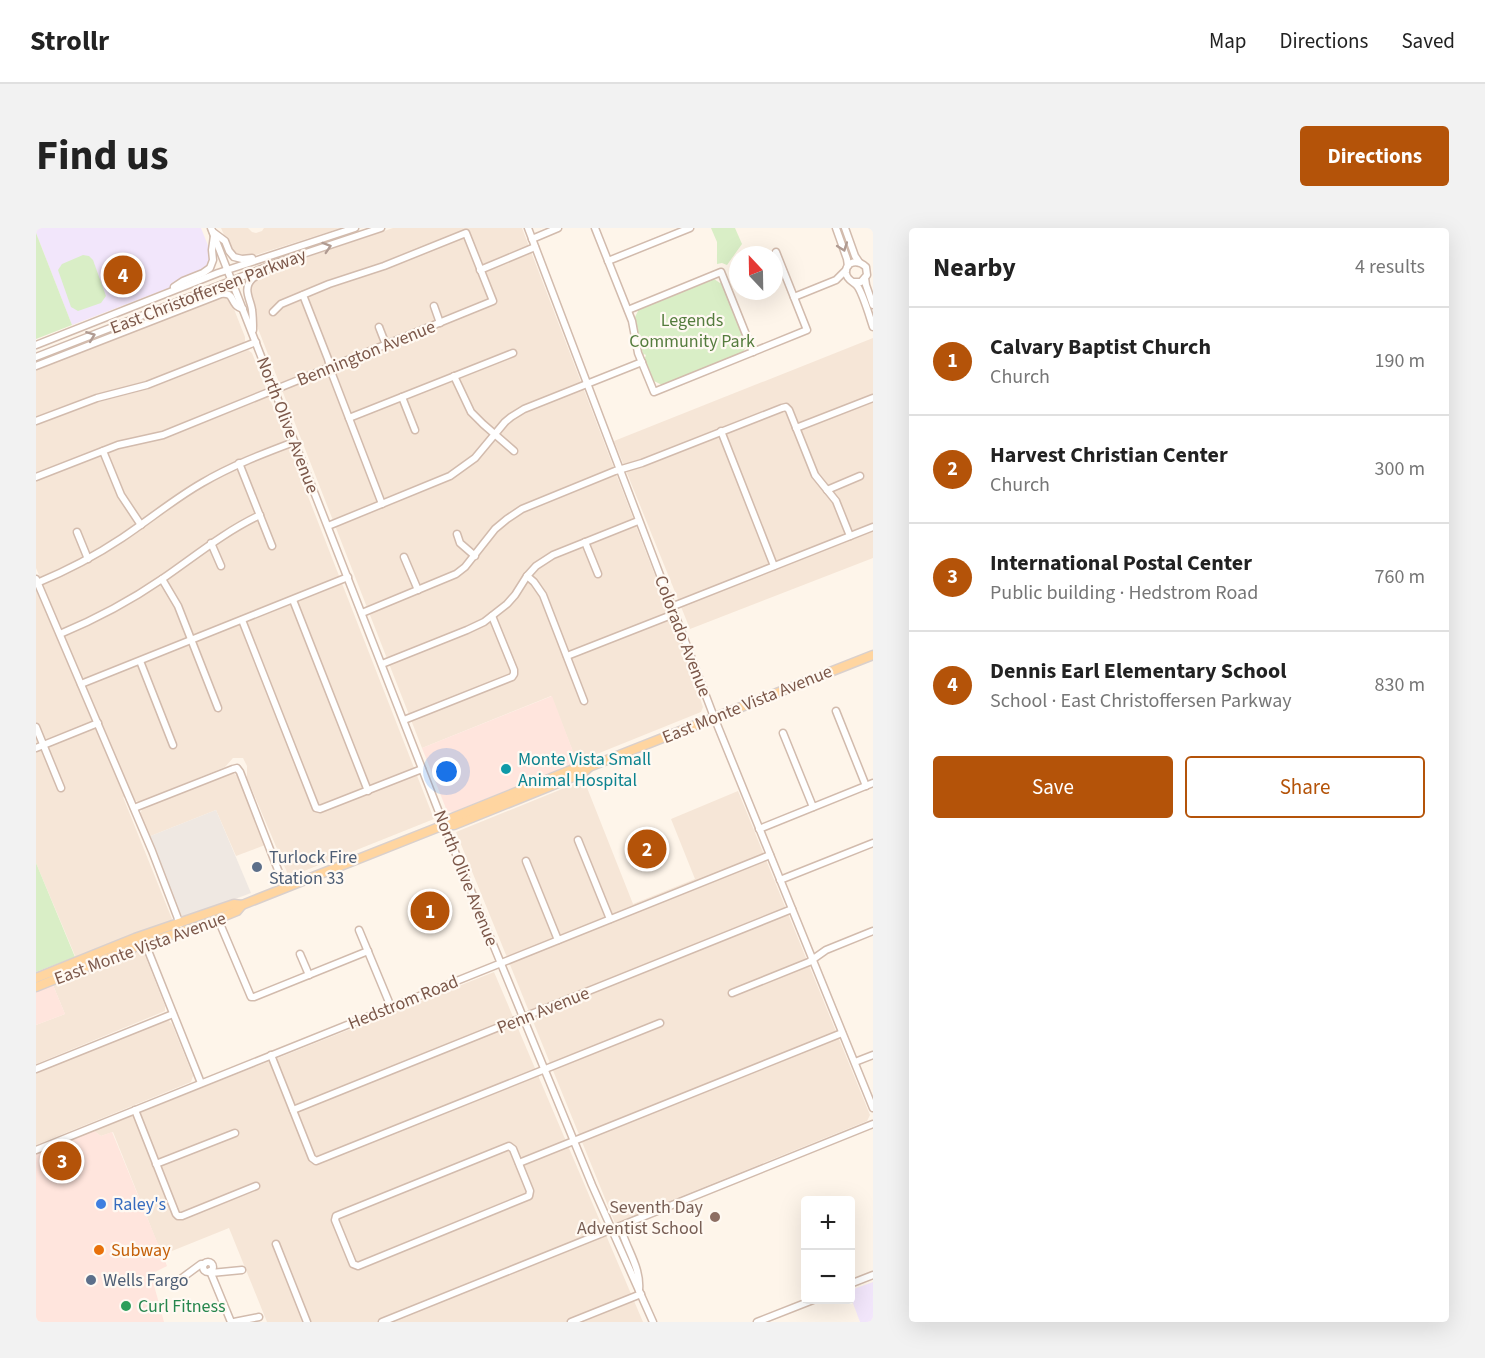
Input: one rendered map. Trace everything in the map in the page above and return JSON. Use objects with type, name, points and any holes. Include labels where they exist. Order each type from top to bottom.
[{"type":"main road","name":"East Monte Vista Avenue","points":[[444,825],[454,825],[535,793],[583,773],[589,767],[873,655]]},
{"type":"main road","name":"East Monte Vista Avenue","points":[[36,978],[135,938],[218,919],[237,911],[242,905],[444,825],[452,818],[581,766],[589,767]]},
{"type":"main road","points":[[535,793],[558,780],[558,775]]},
{"type":"main road","name":"East Monte Vista Avenue","points":[[36,987],[234,904],[242,905]]},
{"type":"street","name":"East Christoffersen Parkway","points":[[36,345],[228,270],[355,228]]},
{"type":"street","name":"East Christoffersen Parkway","points":[[36,357],[272,265],[381,228]]},
{"type":"street","name":"Colorado Avenue","points":[[528,228],[714,717],[873,1108]]},
{"type":"street","points":[[532,239],[558,228]]},
{"type":"street","points":[[596,228],[633,323],[636,345],[654,392],[807,330],[783,270]]},
{"type":"street","points":[[608,261],[690,228]]},
{"type":"street","points":[[836,228],[847,259],[847,276],[859,288],[873,327]]},
{"type":"street","points":[[845,228],[854,254],[867,268],[866,287],[873,305]]},
{"type":"street","points":[[212,232],[225,241],[230,253],[236,258],[245,260],[259,255],[270,256]]},
{"type":"street","points":[[167,293],[183,281],[208,270],[213,260],[212,232]]},
{"type":"street","name":"North Olive Avenue","points":[[212,232],[444,825],[574,1141],[652,1322]]},
{"type":"street","points":[[273,312],[281,304],[341,279],[384,266],[466,233],[480,270],[535,247]]},
{"type":"street","points":[[794,297],[836,280],[852,263],[861,262],[873,266],[860,282],[836,280]]},
{"type":"street","points":[[36,421],[93,399],[147,386],[255,339],[252,307],[247,287],[252,279],[268,272],[272,265]]},
{"type":"street","name":"Bennington Avenue","points":[[36,477],[118,445],[163,435],[493,302],[480,270]]},
{"type":"street","points":[[628,309],[721,272],[753,352]]},
{"type":"street","points":[[36,366],[217,295],[230,296],[243,310]]},
{"type":"street","points":[[303,295],[382,504]]},
{"type":"street","points":[[434,306],[440,323]]},
{"type":"street","points":[[379,327],[386,345]]},
{"type":"street","points":[[349,418],[513,353]]},
{"type":"street","points":[[328,526],[450,476],[475,458],[511,417],[524,409],[642,362]]},
{"type":"street","points":[[454,376],[471,412],[514,451]]},
{"type":"street","points":[[402,397],[415,430]]},
{"type":"street","points":[[796,428],[873,398]]},
{"type":"street","points":[[362,613],[456,574],[475,556],[495,529],[515,513],[619,469],[642,463],[786,407],[815,475],[839,507],[850,536]]},
{"type":"street","points":[[721,431],[774,566]]},
{"type":"street","points":[[181,927],[152,851],[37,582],[66,571],[88,559],[192,489],[239,463],[294,442]]},
{"type":"street","points":[[103,451],[121,495],[141,525]]},
{"type":"street","points":[[239,463],[272,546]]},
{"type":"street","points":[[827,490],[860,476]]},
{"type":"street","points":[[60,634],[110,611],[162,579],[212,543],[260,515]]},
{"type":"street","points":[[382,664],[467,630],[492,616],[515,595],[536,566],[548,558],[638,521]]},
{"type":"street","points":[[567,656],[774,566],[873,527]]},
{"type":"street","points":[[77,532],[88,559]]},
{"type":"street","points":[[458,534],[460,543],[475,556]]},
{"type":"street","points":[[585,542],[598,574]]},
{"type":"street","points":[[212,543],[221,566]]},
{"type":"street","points":[[405,557],[418,590]]},
{"type":"street","points":[[527,576],[543,595],[584,700]]},
{"type":"street","points":[[81,684],[348,577]]},
{"type":"street","points":[[162,579],[176,601],[218,708]]},
{"type":"street","points":[[293,600],[368,791]]},
{"type":"street","points":[[404,720],[512,677],[514,670],[492,616]]},
{"type":"street","points":[[242,620],[317,809],[422,769]]},
{"type":"street","points":[[141,661],[173,746]]},
{"type":"street","points":[[759,830],[870,785],[836,711]]},
{"type":"street","points":[[36,748],[98,723]]},
{"type":"street","points":[[36,727],[61,788]]},
{"type":"street","points":[[783,732],[813,807]]},
{"type":"street","points":[[134,808],[237,768],[285,888]]},
{"type":"street","points":[[578,840],[610,919]]},
{"type":"street","points":[[780,880],[873,843]]},
{"type":"street","name":"Hedstrom Road","points":[[36,1150],[770,855]]},
{"type":"street","points":[[526,861],[558,940]]},
{"type":"street","name":"Penn Avenue","points":[[293,1110],[792,909]]},
{"type":"street","points":[[218,919],[250,997],[368,951]]},
{"type":"street","points":[[359,930],[391,1007]]},
{"type":"street","points":[[732,993],[873,931]]},
{"type":"street","points":[[145,943],[201,1083]]},
{"type":"street","points":[[300,954],[309,975]]},
{"type":"street","points":[[36,1069],[173,1014]]},
{"type":"street","points":[[271,1055],[315,1161],[660,1023]]},
{"type":"street","points":[[519,1163],[842,1033]]},
{"type":"street","points":[[855,1062],[873,1055]]},
{"type":"street","points":[[135,1110],[178,1216],[256,1186]]},
{"type":"street","points":[[382,1322],[873,1124]]},
{"type":"street","points":[[156,1164],[235,1133]]},
{"type":"street","points":[[507,1146],[513,1149],[519,1163],[530,1194],[354,1266],[335,1217],[507,1146]]},
{"type":"street","points":[[571,1322],[640,1292],[638,1270],[621,1232],[630,1222]]},
{"type":"street","points":[[276,1244],[308,1322]]},
{"type":"street","points":[[178,1281],[201,1264],[204,1264],[205,1270],[211,1272],[242,1270]]},
{"type":"street","points":[[211,1272],[232,1322],[259,1317]]},
{"type":"street","points":[[855,1282],[873,1275]]},
{"type":"street","points":[[757,1322],[801,1304]]},
{"type":"shaded area","points":[[36,228],[201,228],[211,253],[210,263],[205,270],[181,279],[171,287],[72,325]]},
{"type":"shaded area","points":[[221,228],[248,228],[256,233],[264,228],[341,228],[240,258],[232,253]]},
{"type":"shaded area","points":[[393,228],[522,228],[687,659],[703,707],[701,712],[577,762],[551,696],[422,748],[255,321],[249,294],[250,285],[257,277]]},
{"type":"shaded area","points":[[224,296],[230,299],[245,337],[243,343],[142,383],[95,395],[36,417],[36,370]]},
{"type":"shaded area","points":[[873,338],[873,558],[690,629],[614,441]]},
{"type":"shaded area","points":[[248,350],[252,353],[434,819],[289,877],[247,778],[247,766],[243,758],[233,758],[225,767],[139,802],[123,797],[172,919],[170,923],[76,958],[36,863],[36,588],[43,585],[36,568],[36,425],[95,403],[149,389]]},
{"type":"shaded area","points":[[552,696],[577,762],[453,812],[447,811],[422,748]]},
{"type":"shaded area","points":[[233,773],[238,776],[265,845],[236,856],[216,810],[148,837],[140,815],[142,809]]},
{"type":"shaded area","points":[[584,780],[633,904],[695,879],[671,819],[738,791],[870,1115],[867,1121],[615,1223],[456,832]]},
{"type":"shaded area","points":[[216,810],[251,893],[183,917],[148,837]]},
{"type":"shaded area","points":[[138,951],[144,953],[165,1011],[36,1064],[36,1025],[65,1014],[53,985]]},
{"type":"shaded area","points":[[494,972],[643,1322],[267,1322],[229,1228],[162,1255],[113,1132],[101,1136],[94,1131]]},
{"type":"shaded area","points":[[53,985],[65,1014],[36,1025],[36,992]]},
{"type":"shaded area","points":[[165,1021],[172,1024],[193,1076],[191,1082],[36,1145],[36,1073]]},
{"type":"shaded area","points":[[94,1131],[101,1136],[112,1132],[167,1266],[151,1274],[164,1322],[37,1322],[36,1154]]},
{"type":"shaded area","points":[[873,1282],[873,1322],[860,1322],[853,1304],[855,1289]]},
{"type":"green space","points":[[711,228],[735,228],[742,244],[729,246],[727,265],[717,264],[717,242]]},
{"type":"green space","points":[[36,233],[72,325],[36,339]]},
{"type":"green space","points":[[83,255],[93,260],[106,296],[101,303],[78,311],[71,307],[58,270],[62,264]]},
{"type":"green space","name":"Legends Community Park","points":[[714,279],[721,282],[747,345],[743,352],[662,385],[654,381],[644,358],[646,356],[643,355],[635,317],[638,310]]},
{"type":"green space","points":[[36,863],[75,957],[36,972]]},
{"type":"place","name":"Dennis Earl Elementary School","points":[[123,275]]},
{"type":"place","name":"Monte Vista Small Animal Hospital","points":[[506,769]]},
{"type":"place","name":"Harvest Christian Center","points":[[647,849]]},
{"type":"place","name":"Turlock Fire Station 33","points":[[257,867]]},
{"type":"place","name":"Calvary Baptist Church","points":[[430,911]]},
{"type":"place","name":"International Postal Center","points":[[62,1161]]},
{"type":"place","name":"Raley's","points":[[101,1204]]},
{"type":"place","name":"Seventh Day Adventist School","points":[[715,1217]]},
{"type":"place","name":"Subway","points":[[99,1250]]},
{"type":"place","name":"Wells Fargo","points":[[91,1280]]},
{"type":"place","name":"Curl Fitness","points":[[126,1306]]}]
